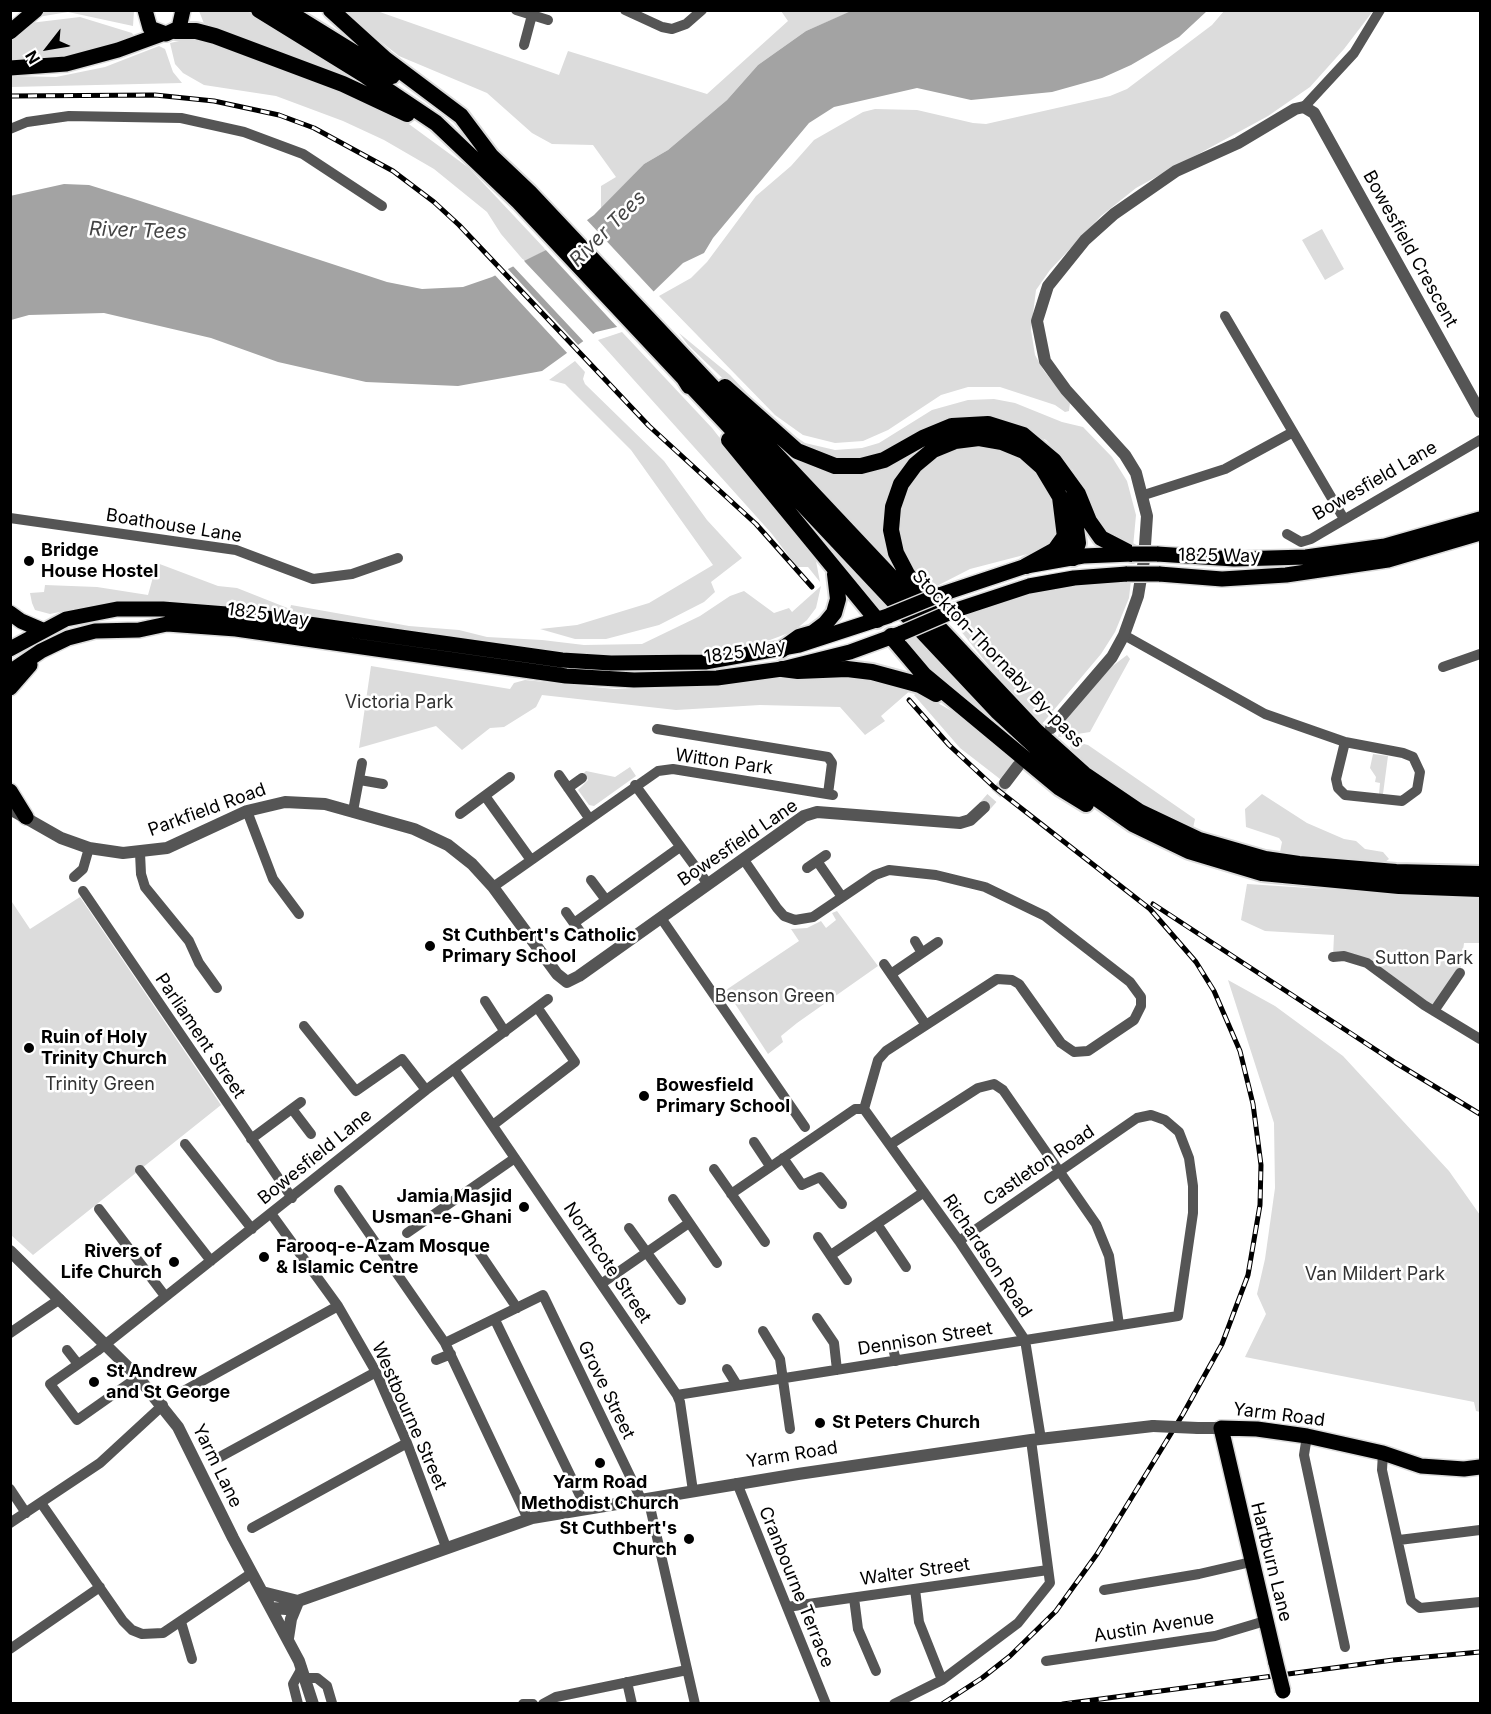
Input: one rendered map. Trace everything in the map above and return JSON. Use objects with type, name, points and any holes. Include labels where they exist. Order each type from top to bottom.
[{"type":"highway","points":[[259,10],[366,76],[436,123],[521,197],[667,351],[700,406],[833,570],[883,617]]},
{"type":"highway","points":[[285,10],[357,53],[429,101],[491,156]]},
{"type":"highway","points":[[331,10],[377,52],[461,116],[521,197]]},
{"type":"highway","points":[[168,33],[196,31],[215,36],[343,84],[388,104],[444,140],[501,192],[521,197]]},
{"type":"highway","points":[[667,351],[695,358],[786,443],[823,463],[848,467],[873,464],[898,454],[936,431],[970,424],[988,424],[1013,431],[1036,443],[1054,461],[1078,494],[1089,521],[1101,538],[1132,554]]},
{"type":"highway","name":"Stockton-Thornaby By-pass","points":[[667,351],[1036,731],[1084,774],[1140,812],[1199,840],[1265,859],[1299,864],[1480,874]]},
{"type":"highway","name":"Stockton-Thornaby By-pass","points":[[684,378],[997,711],[1076,784],[1133,824],[1189,851],[1262,873],[1399,886],[1480,889]]},
{"type":"highway","points":[[984,676],[907,574],[896,553],[891,518],[901,484],[924,457],[944,445],[979,438],[1002,442],[1024,452],[1049,476],[1060,497],[1066,545],[1073,558]]},
{"type":"highway","points":[[1065,477],[1078,543],[1073,558]]},
{"type":"highway","points":[[1026,566],[1055,550],[1065,536]]},
{"type":"highway","points":[[781,650],[799,637],[813,633],[834,613],[838,591],[833,570]]},
{"type":"highway","points":[[897,634],[924,675],[1060,788],[1122,827],[1163,847],[1189,851]]},
{"type":"highway","points":[[782,669],[798,671],[848,669],[872,672],[920,685],[963,708]]},
{"type":"main road","points":[[10,32],[36,10]]},
{"type":"main road","points":[[146,10],[150,28],[168,33]]},
{"type":"main road","points":[[10,68],[66,64],[168,33],[182,23],[184,11]]},
{"type":"main road","name":"1825 Way","points":[[10,649],[42,630],[89,613],[117,609],[164,609],[252,616],[562,660],[621,663],[705,662],[781,650],[827,638],[939,595],[1026,566],[1073,558],[1132,554],[1234,560],[1306,557],[1385,546],[1480,519]]},
{"type":"main road","name":"1825 Way","points":[[10,672],[63,639],[95,631],[139,630],[167,624],[236,629],[566,676],[634,680],[687,679],[782,669],[850,652],[953,611],[1023,588],[1074,578],[1128,574],[1221,579],[1286,575],[1388,560],[1480,533]]},
{"type":"main road","points":[[1073,558],[1074,578]]},
{"type":"main road","points":[[10,613],[21,621],[42,630]]},
{"type":"main road","points":[[883,617],[897,634]]},
{"type":"main road","points":[[10,688],[41,651]]},
{"type":"main road","points":[[10,791],[24,820]]},
{"type":"main road","name":"Yarm Road","points":[[1221,1428],[1257,1429],[1307,1436],[1383,1453],[1421,1466],[1464,1469],[1480,1467]]},
{"type":"main road","name":"Hartburn Lane","points":[[1221,1428],[1265,1621],[1285,1697]]},
{"type":"street","points":[[516,10],[548,20]]},
{"type":"street","points":[[624,10],[662,27],[672,29],[686,24],[702,10]]},
{"type":"street","points":[[1051,728],[1112,657],[1125,635],[1138,596],[1144,560],[1147,516],[1144,495],[1125,455],[1066,390],[1045,361],[1037,321],[1048,286],[1085,240],[1114,214],[1154,184],[1304,106],[1354,53],[1380,10]]},
{"type":"street","points":[[524,45],[532,15]]},
{"type":"street","name":"Bowesfield Crescent","points":[[1304,106],[1314,114],[1480,412]]},
{"type":"street","points":[[10,129],[27,122],[69,116],[181,118],[244,132],[303,154],[382,206]]},
{"type":"street","points":[[1225,316],[1344,519]]},
{"type":"street","points":[[1144,495],[1225,469],[1293,432]]},
{"type":"street","name":"Bowesfield Lane","points":[[1287,534],[1301,542],[1480,440]]},
{"type":"street","name":"Boathouse Lane","points":[[10,518],[236,550],[313,579],[352,574],[398,558]]},
{"type":"street","points":[[1125,635],[1266,714],[1345,742],[1413,757],[1420,772],[1417,790],[1402,801],[1345,795],[1338,788],[1336,779],[1345,742]]},
{"type":"street","points":[[1443,667],[1480,656]]},
{"type":"street","name":"Witton Park","points":[[493,887],[658,771],[673,769],[831,795],[832,763],[828,757],[657,729]]},
{"type":"street","points":[[353,810],[362,763]]},
{"type":"street","points":[[1005,783],[1018,766]]},
{"type":"street","points":[[559,775],[589,818]]},
{"type":"street","points":[[460,814],[510,777]]},
{"type":"street","points":[[568,788],[582,778]]},
{"type":"street","points":[[360,780],[382,784]]},
{"type":"street","points":[[635,785],[708,885]]},
{"type":"street","points":[[484,796],[531,860]]},
{"type":"street","name":"Parkfield Road","points":[[10,809],[24,820],[61,838],[89,848],[140,853],[185,842],[247,812],[273,804],[299,801],[353,810],[414,829],[437,839],[460,854],[493,887],[557,974],[567,982]]},
{"type":"street","name":"Bowesfield Lane","points":[[567,982],[796,822],[817,812],[960,823],[970,820],[984,807]]},
{"type":"street","points":[[247,812],[273,879],[299,914]]},
{"type":"street","points":[[574,923],[680,847]]},
{"type":"street","points":[[74,877],[83,869],[89,848]]},
{"type":"street","points":[[140,853],[141,874],[145,887],[189,941],[199,963],[217,988]]},
{"type":"street","points":[[807,868],[822,858],[842,897]]},
{"type":"street","points":[[731,1194],[855,1110],[864,1109],[878,1060],[886,1051],[990,982],[1004,978],[1019,984],[1061,1043],[1067,1049],[1080,1053],[1095,1047],[1134,1020],[1141,1006],[1141,997],[1130,982],[1052,921],[1025,904],[985,887],[936,875],[898,869],[875,875],[813,917],[803,921],[788,918],[777,908],[744,860]]},
{"type":"street","points":[[591,880],[606,900]]},
{"type":"street","name":"Parliament Street","points":[[82,891],[292,1198]]},
{"type":"street","points":[[566,912],[581,933]]},
{"type":"street","points":[[661,918],[806,1127]]},
{"type":"street","points":[[915,941],[922,952]]},
{"type":"street","points":[[891,974],[938,942]]},
{"type":"street","points":[[1333,957],[1344,956],[1367,963],[1434,1011],[1480,1039]]},
{"type":"street","points":[[884,964],[926,1025]]},
{"type":"street","points":[[1434,1011],[1460,973]]},
{"type":"street","name":"Bowesfield Lane","points":[[138,1377],[77,1420],[50,1384],[272,1215],[426,1090],[548,999]]},
{"type":"street","points":[[485,1001],[505,1032]]},
{"type":"street","points":[[493,1125],[575,1062],[537,1007]]},
{"type":"street","points":[[304,1026],[356,1091],[402,1059],[426,1090]]},
{"type":"street","name":"Northcote Street","points":[[454,1069],[680,1402],[693,1491]]},
{"type":"street","points":[[891,1144],[978,1088],[993,1084],[1004,1090],[1096,1224],[1109,1256],[1119,1325]]},
{"type":"street","points":[[251,1139],[302,1102]]},
{"type":"street","points":[[292,1109],[311,1134]]},
{"type":"street","name":"Richardson Road","points":[[864,1109],[891,1144],[1025,1340],[1050,1584],[1018,1623],[942,1680]]},
{"type":"street","name":"Castleton Road","points":[[958,1241],[1137,1118],[1151,1115],[1165,1120],[1179,1132],[1189,1158],[1193,1186],[1193,1213],[1178,1316]]},
{"type":"street","points":[[754,1142],[770,1166]]},
{"type":"street","points":[[185,1144],[252,1229]]},
{"type":"street","points":[[407,1233],[515,1158]]},
{"type":"street","points":[[783,1158],[802,1185],[820,1178],[842,1203]]},
{"type":"street","points":[[714,1169],[765,1242]]},
{"type":"street","points":[[140,1170],[211,1261]]},
{"type":"street","points":[[339,1190],[445,1343],[528,1519]]},
{"type":"street","points":[[831,1256],[924,1192]]},
{"type":"street","points":[[673,1199],[717,1263]]},
{"type":"street","points":[[99,1209],[165,1296]]},
{"type":"street","name":"Westbourne Street","points":[[272,1215],[338,1306],[376,1372],[407,1443],[446,1547]]},
{"type":"street","points":[[601,1284],[689,1223]]},
{"type":"street","points":[[877,1224],[906,1267]]},
{"type":"street","points":[[629,1228],[681,1300]]},
{"type":"street","points":[[819,1238],[847,1280]]},
{"type":"street","points":[[445,1343],[517,1308],[477,1249]]},
{"type":"street","name":"Yarm Lane","points":[[10,1251],[105,1343],[163,1405],[200,1468],[252,1573],[288,1638],[313,1704]]},
{"type":"street","name":"Grove Street","points":[[517,1308],[543,1295],[644,1499],[695,1704]]},
{"type":"street","points":[[10,1333],[60,1299]]},
{"type":"street","points":[[182,1392],[338,1306]]},
{"type":"street","name":"Dennison Street","points":[[676,1395],[1178,1316]]},
{"type":"street","points":[[817,1317],[834,1343],[837,1370]]},
{"type":"street","points":[[495,1320],[586,1508]]},
{"type":"street","points":[[763,1332],[780,1359],[790,1429]]},
{"type":"street","points":[[893,1348],[896,1361]]},
{"type":"street","points":[[67,1350],[78,1364]]},
{"type":"street","points":[[436,1360],[451,1354]]},
{"type":"street","points":[[727,1369],[737,1385]]},
{"type":"street","points":[[218,1458],[376,1372]]},
{"type":"street","points":[[10,1523],[100,1463],[163,1405]]},
{"type":"street","name":"Yarm Road","points":[[272,1608],[286,1609],[298,1601],[528,1519],[737,1483],[1036,1439],[1153,1426],[1221,1428]]},
{"type":"street","points":[[1307,1436],[1304,1455],[1345,1647]]},
{"type":"street","points":[[252,1528],[407,1443]]},
{"type":"street","points":[[1383,1453],[1382,1470],[1411,1602],[1420,1608],[1480,1602]]},
{"type":"street","name":"Cranbourne Terrace","points":[[737,1483],[826,1704]]},
{"type":"street","points":[[10,1489],[26,1513]]},
{"type":"street","points":[[41,1503],[132,1630],[152,1636],[163,1633],[252,1573]]},
{"type":"street","points":[[1399,1540],[1480,1530]]},
{"type":"street","points":[[1104,1590],[1199,1575],[1251,1562]]},
{"type":"street","name":"Walter Street","points":[[787,1607],[1048,1570]]},
{"type":"street","points":[[10,1649],[100,1587]]},
{"type":"street","points":[[894,1704],[942,1680],[919,1622],[915,1589]]},
{"type":"street","points":[[262,1592],[298,1601],[291,1619],[288,1638]]},
{"type":"street","points":[[854,1598],[858,1629],[876,1671]]},
{"type":"street","name":"Austin Avenue","points":[[1046,1661],[1215,1636],[1265,1621]]},
{"type":"street","points":[[181,1622],[192,1659]]},
{"type":"street","points":[[543,1704],[556,1697],[687,1670]]},
{"type":"street","points":[[298,1704],[293,1684],[303,1673],[317,1678],[327,1686],[332,1703]]},
{"type":"street","points":[[627,1682],[632,1704]]},
{"type":"street","points":[[523,1704],[533,1704]]},
{"type":"green space","points":[[46,11],[134,11],[133,26],[68,12],[38,17]]},
{"type":"green space","points":[[199,11],[247,11],[372,86],[373,92],[205,26]]},
{"type":"green space","points":[[342,11],[377,11],[559,75],[568,51],[707,94],[788,21],[781,11],[852,11],[806,31],[758,65],[727,100],[668,150],[644,164],[601,209],[601,186],[616,177],[593,145],[552,144],[532,133],[487,93],[399,56]]},
{"type":"green space","points":[[1224,11],[1373,11],[1344,49],[1310,87],[1268,116],[1136,188],[1101,216],[1050,270],[1036,290],[1031,330],[1035,355],[1044,371],[1070,403],[1069,411],[1065,412],[1055,405],[1000,387],[968,387],[941,395],[888,430],[863,441],[835,443],[803,435],[775,415],[659,296],[691,278],[707,262],[756,196],[791,166],[814,140],[863,112],[875,109],[917,110],[986,124],[1110,96],[1127,89],[1212,25]]},
{"type":"green space","points":[[80,17],[132,33],[135,38],[67,58],[11,63],[11,38],[30,23]]},
{"type":"green space","points":[[202,36],[372,103],[402,119],[469,168],[546,250],[525,262],[501,234],[487,212],[434,169],[384,140],[343,121],[276,96],[204,85],[183,73],[175,64],[170,43]]},
{"type":"green space","points":[[159,46],[165,49],[173,72],[182,83],[11,87],[11,76],[56,77],[105,67]]},
{"type":"green space","points":[[1322,229],[1344,269],[1325,280],[1302,240]]},
{"type":"green space","points":[[622,332],[712,428],[816,561],[820,582],[808,567],[797,567],[772,534],[598,340]]},
{"type":"green space","points":[[679,333],[730,375],[774,422],[805,443],[835,450],[862,448],[879,443],[932,410],[968,400],[994,399],[1015,403],[1062,422],[1083,427],[1112,457],[1127,481],[1136,515],[1133,547],[1106,540],[1073,470],[1046,440],[1024,431],[893,451],[855,461],[812,454],[770,424],[688,345]]},
{"type":"green space","points":[[575,361],[585,372],[583,379],[585,384],[664,461],[707,520],[742,558],[711,582],[715,592],[704,602],[659,625],[606,639],[575,639],[540,629],[577,625],[649,603],[713,565],[631,450],[565,384],[549,380]]},
{"type":"green space","points":[[958,433],[1040,460],[956,437],[889,499],[912,590],[775,442],[797,458],[890,465]]},
{"type":"green space","points":[[965,445],[993,447],[1018,456],[1033,467],[1053,500],[1056,539],[1043,550],[970,569],[927,591],[904,557],[897,531],[899,500],[926,462]]},
{"type":"green space","points":[[751,457],[888,607],[887,609],[873,614]]},
{"type":"green space","points":[[157,563],[218,586],[237,588],[290,609],[291,605],[409,626],[459,630],[487,637],[584,645],[642,644],[700,616],[730,596],[744,591],[774,613],[789,608],[792,612],[821,586],[816,608],[794,631],[770,640],[703,655],[575,656],[148,603],[97,604],[50,614],[35,610],[32,603],[30,593],[44,592],[45,585],[97,587],[148,595]]},
{"type":"green space","points":[[1131,580],[1129,598],[1115,632],[1101,654],[1042,724],[1023,708],[951,619],[1053,586]]},
{"type":"green space","points":[[914,635],[1012,734],[1013,739],[933,674],[901,637]]},
{"type":"green space","points":[[1127,655],[1130,659],[1090,732],[1058,737],[1062,720],[1110,668]]},
{"type":"green space","name":"Victoria Park","points":[[371,666],[510,689],[514,683],[525,680],[614,689],[677,688],[806,673],[851,673],[912,689],[881,716],[885,721],[865,735],[840,707],[760,705],[676,710],[542,695],[536,707],[504,727],[490,728],[462,750],[436,726],[359,748]]},
{"type":"green space","points":[[918,692],[959,715],[1014,762],[1000,779],[960,748],[914,695]]},
{"type":"green space","points":[[1076,742],[1088,745],[1195,819],[1193,828],[1172,821],[1115,787],[1073,753],[1070,746]]},
{"type":"green space","points":[[1373,754],[1388,756],[1383,794],[1379,794],[1380,783],[1375,782],[1376,777],[1370,768]]},
{"type":"green space","points":[[630,767],[636,776],[594,806],[589,805],[578,790],[588,780],[584,773],[586,771],[615,777]]},
{"type":"green space","points":[[1262,794],[1307,823],[1344,839],[1356,841],[1365,849],[1383,852],[1389,859],[1385,862],[1344,862],[1286,856],[1280,852],[1282,842],[1279,838],[1246,827],[1245,809]]},
{"type":"green space","name":"Sutton Park","points":[[1247,884],[1480,899],[1480,943],[1464,943],[1460,973],[1434,1011],[1367,963],[1333,957],[1334,935],[1265,931],[1241,920]]},
{"type":"green space","name":"Trinity Green","points":[[80,897],[221,1105],[33,1255],[11,1235],[10,899],[30,929]]},
{"type":"green space","name":"Benson Green","points":[[837,911],[878,966],[797,1023],[781,1036],[783,1042],[768,1054],[726,990],[799,941],[791,929],[807,928],[821,921],[826,928],[836,920],[832,913]]},
{"type":"green space","name":"Van Mildert Park","points":[[1228,980],[1275,1006],[1343,1056],[1449,1171],[1480,1215],[1480,1412],[1476,1411],[1474,1402],[1245,1357],[1266,1314],[1257,1294],[1265,1259],[1275,1188],[1274,1123]]},
{"type":"water","name":"River Tees","points":[[851,11],[1207,11],[1179,37],[1131,65],[1102,78],[1052,92],[971,100],[917,88],[834,107],[809,123],[713,238],[704,253],[683,263],[617,327],[596,332],[542,371],[458,386],[366,382],[278,362],[211,338],[104,313],[29,315],[11,320],[10,196],[64,184],[89,185],[387,282],[422,289],[463,287],[492,277],[546,250],[594,215],[644,164],[668,150],[727,100],[758,65],[806,31]]},
{"type":"pier","points":[[585,218],[655,293],[619,329],[544,248]]},
{"type":"pier","points":[[523,259],[595,336],[585,343],[511,264]]},
{"type":"pier","points":[[506,267],[580,347],[569,355],[493,273]]},
{"type":"tunnel","points":[[984,807],[1005,783]]},
{"type":"railway","points":[[10,96],[155,95],[214,101],[279,115],[314,128],[393,171],[434,202],[459,225],[649,426],[756,524],[812,587]]},
{"type":"railway","points":[[909,700],[949,745],[994,787],[1150,909],[1196,962],[1214,991],[1240,1051],[1253,1104],[1261,1165],[1260,1205],[1248,1275],[1222,1344],[1183,1414],[1097,1554],[1056,1611],[1010,1656],[982,1678],[942,1704]]},
{"type":"railway","points":[[1153,904],[1396,1063],[1480,1114]]},
{"type":"railway","points":[[1063,1704],[1393,1660],[1480,1652]]},
{"type":"place","name":"Bridge House Hostel","points":[[29,561]]},
{"type":"place","name":"St Cuthbert's Catholic Primary School","points":[[430,946]]},
{"type":"place","name":"Ruin of Holy Trinity Church","points":[[29,1048]]},
{"type":"place","name":"Bowesfield Primary School","points":[[644,1096]]},
{"type":"place","name":"Jamia Masjid Usman-e-Ghani","points":[[524,1207]]},
{"type":"place","name":"Farooq-e-Azam Mosque & Islamic Centre","points":[[264,1257]]},
{"type":"place","name":"Rivers of Life Church","points":[[174,1262]]},
{"type":"place","name":"St Andrew and St George","points":[[94,1382]]},
{"type":"place","name":"St Peters Church","points":[[820,1423]]},
{"type":"place","name":"Yarm Road Methodist Church","points":[[600,1463]]},
{"type":"place","name":"St Cuthbert's Church","points":[[689,1539]]}]
